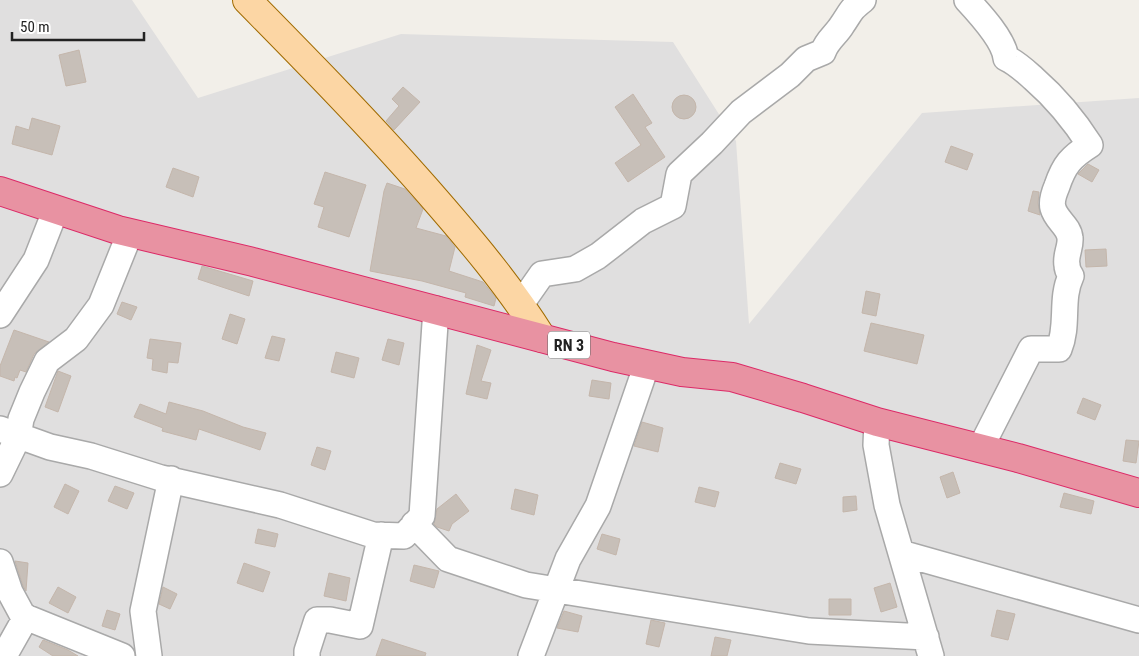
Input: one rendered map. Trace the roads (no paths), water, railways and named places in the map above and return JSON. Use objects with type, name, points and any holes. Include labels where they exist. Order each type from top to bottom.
[{"type":"highway","name":"RN 3","points":[[0,191],[130,233],[436,309],[542,338],[682,372],[732,377],[877,422],[980,450],[1018,458],[1139,493]]},
{"type":"main road","points":[[247,0],[378,135],[467,235],[521,304],[542,338]]},
{"type":"street","points":[[967,0],[1005,50],[1006,58],[1016,62],[1054,96],[1077,123],[1090,145],[1076,154],[1066,165],[1053,194],[1052,208],[1066,227],[1070,238],[1066,264],[1070,276],[1067,285],[1062,340],[1059,349],[1031,349],[980,450]]},
{"type":"street","points":[[521,304],[542,274],[575,269],[598,256],[643,221],[673,206],[679,174],[741,112],[790,75],[806,59],[823,52],[826,43],[842,26],[853,3]]},
{"type":"street","points":[[0,315],[36,260],[56,209]]},
{"type":"street","points":[[0,474],[9,433],[21,419],[47,362],[76,339],[101,305],[130,233]]},
{"type":"street","points":[[9,433],[50,447],[92,456],[161,478],[280,505],[373,534],[404,536],[422,516],[436,309]]},
{"type":"street","points":[[531,656],[568,559],[598,506],[647,364]]},
{"type":"street","points":[[414,524],[448,559],[526,585],[929,647],[887,505],[876,445],[877,422]]},
{"type":"street","points":[[149,656],[143,611],[171,479]]},
{"type":"street","points":[[308,656],[318,620],[330,620],[360,626],[381,535]]},
{"type":"street","points":[[901,553],[1139,620]]},
{"type":"street","points":[[0,562],[10,592],[23,616],[122,656]]},
{"type":"street","points":[[4,656],[26,617]]}]
